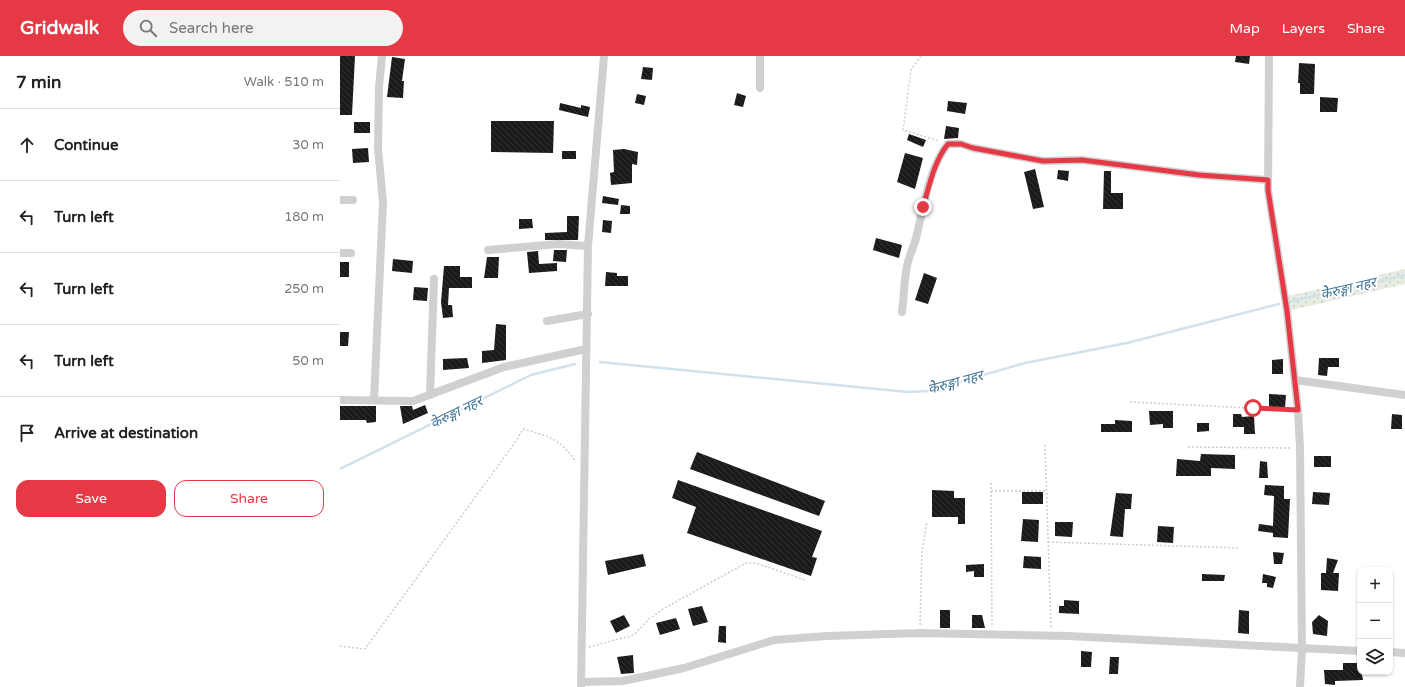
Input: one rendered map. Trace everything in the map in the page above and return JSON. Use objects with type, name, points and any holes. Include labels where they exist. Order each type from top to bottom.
[{"type":"street","points":[[374,400],[383,202],[378,148],[379,87],[382,56]]},
{"type":"street","points":[[604,56],[588,246],[586,483],[581,685],[630,680],[684,668],[774,640],[920,633],[1051,636],[1357,651]]},
{"type":"street","points":[[760,56],[760,88]]},
{"type":"street","points":[[1269,56],[1268,190],[1287,311],[1298,410],[1300,448],[1302,648],[1300,687]]},
{"type":"street","points":[[902,312],[907,266],[933,175],[947,146],[961,144],[973,148],[1043,161],[1082,160],[1199,175],[1268,180]]},
{"type":"street","points":[[340,200],[353,200]]},
{"type":"street","points":[[488,250],[558,244],[588,246]]},
{"type":"street","points":[[340,253],[351,253]]},
{"type":"street","points":[[430,395],[434,279]]},
{"type":"street","points":[[547,321],[588,314]]},
{"type":"street","points":[[340,400],[413,401],[479,375],[504,367],[586,349]]},
{"type":"street","points":[[1295,380],[1405,395]]},
{"type":"street","points":[[1393,652],[1405,652]]},
{"type":"path","points":[[921,56],[912,70],[903,130],[940,141],[947,146]]},
{"type":"path","points":[[1130,402],[1298,410]]},
{"type":"path","points":[[340,646],[365,649],[516,441],[523,428],[553,438],[567,448],[579,469]]},
{"type":"path","points":[[1045,444],[1051,636]]},
{"type":"path","points":[[1188,446],[1300,448]]},
{"type":"path","points":[[991,483],[993,634]]},
{"type":"path","points":[[991,491],[1047,491]]},
{"type":"path","points":[[920,633],[922,552],[927,521]]},
{"type":"path","points":[[1048,542],[1240,548]]},
{"type":"path","points":[[582,648],[634,635],[649,619],[662,609],[746,563],[756,563],[805,580]]},
{"type":"shaded area","points":[[1405,269],[1405,284],[1287,311],[1284,297]]},
{"type":"building","points":[[340,56],[355,56],[352,115],[340,115]]},
{"type":"building","points":[[1236,56],[1250,56],[1249,64],[1235,62]]},
{"type":"building","points":[[392,57],[405,59],[402,81],[404,81],[403,98],[387,97]]},
{"type":"building","points":[[1299,63],[1315,64],[1314,94],[1300,94],[1300,83],[1298,83]]},
{"type":"building","points":[[643,67],[653,68],[652,80],[641,79]]},
{"type":"building","points":[[737,93],[746,96],[743,107],[734,105]]},
{"type":"building","points":[[637,94],[646,96],[644,105],[635,103]]},
{"type":"building","points":[[1320,97],[1338,98],[1337,112],[1320,112]]},
{"type":"building","points":[[948,101],[967,103],[965,114],[947,111]]},
{"type":"building","points":[[560,103],[581,108],[581,105],[590,107],[588,117],[559,110]]},
{"type":"building","points":[[491,121],[554,121],[553,153],[491,152]]},
{"type":"building","points":[[354,122],[370,122],[370,133],[354,133]]},
{"type":"building","points":[[946,126],[959,128],[958,138],[944,139]]},
{"type":"building","points":[[909,134],[926,140],[923,147],[907,140]]},
{"type":"building","points":[[368,148],[369,162],[353,163],[352,149]]},
{"type":"building","points":[[624,149],[638,152],[637,165],[632,164],[632,183],[611,185],[610,173],[614,172],[613,150]]},
{"type":"building","points":[[562,151],[576,151],[576,159],[562,159]]},
{"type":"building","points":[[905,153],[923,158],[915,189],[897,182]]},
{"type":"building","points":[[1035,169],[1044,207],[1033,209],[1024,172]]},
{"type":"building","points":[[1058,170],[1069,171],[1068,181],[1057,179]]},
{"type":"building","points":[[1104,171],[1111,171],[1111,193],[1123,193],[1123,209],[1103,209]]},
{"type":"building","points":[[603,196],[619,199],[618,205],[602,203]]},
{"type":"building","points":[[621,205],[630,206],[630,214],[620,214]]},
{"type":"building","points":[[567,216],[579,216],[578,240],[545,240],[545,233],[567,232]]},
{"type":"building","points":[[519,219],[532,219],[533,228],[519,229]]},
{"type":"building","points":[[603,220],[612,221],[611,233],[602,232]]},
{"type":"building","points":[[876,238],[902,245],[899,258],[873,250]]},
{"type":"building","points":[[554,250],[567,250],[566,262],[553,261]]},
{"type":"building","points":[[538,251],[539,264],[557,263],[557,271],[529,273],[527,252]]},
{"type":"building","points":[[487,257],[499,257],[498,278],[484,278]]},
{"type":"building","points":[[393,259],[413,261],[412,273],[392,271]]},
{"type":"building","points":[[340,262],[349,262],[349,277],[340,277]]},
{"type":"building","points":[[444,266],[460,266],[460,277],[472,277],[472,288],[449,288],[448,305],[452,305],[453,317],[443,318],[441,302]]},
{"type":"building","points":[[606,272],[617,273],[617,276],[628,276],[628,286],[605,286]]},
{"type":"building","points":[[924,273],[937,278],[928,304],[915,300]]},
{"type":"building","points":[[414,287],[428,288],[427,301],[413,300]]},
{"type":"building","points":[[496,324],[506,325],[506,360],[482,363],[482,351],[494,350]]},
{"type":"building","points":[[340,332],[349,332],[348,346],[340,346]]},
{"type":"building","points":[[467,358],[469,368],[443,370],[443,359]]},
{"type":"building","points":[[1319,358],[1339,358],[1339,367],[1328,367],[1327,376],[1318,375]]},
{"type":"building","points":[[1283,359],[1283,374],[1272,374],[1272,360]]},
{"type":"building","points":[[1269,394],[1286,395],[1285,408],[1269,407]]},
{"type":"building","points":[[425,405],[428,413],[403,424],[400,406],[412,406],[413,410]]},
{"type":"building","points":[[340,406],[376,406],[376,422],[367,423],[366,420],[340,420]]},
{"type":"building","points":[[1149,411],[1173,411],[1173,428],[1163,428],[1163,424],[1150,425]]},
{"type":"building","points":[[1233,414],[1241,414],[1242,417],[1254,416],[1255,434],[1244,434],[1244,427],[1233,427]]},
{"type":"building","points":[[1392,414],[1402,415],[1402,429],[1391,429]]},
{"type":"building","points":[[1115,420],[1132,421],[1132,432],[1101,432],[1101,424],[1115,424]]},
{"type":"building","points":[[1197,423],[1209,423],[1209,431],[1197,432]]},
{"type":"building","points":[[697,452],[825,501],[819,516],[690,469]]},
{"type":"building","points":[[1201,454],[1235,455],[1235,469],[1211,468],[1211,476],[1176,476],[1177,459],[1200,461]]},
{"type":"building","points":[[1314,456],[1331,456],[1331,467],[1314,467]]},
{"type":"building","points":[[1260,461],[1267,462],[1268,478],[1259,478]]},
{"type":"building","points":[[678,480],[822,531],[812,557],[817,558],[811,576],[687,533],[696,507],[672,498]]},
{"type":"building","points":[[1265,485],[1284,486],[1284,499],[1290,499],[1288,538],[1273,537],[1273,533],[1258,531],[1259,524],[1273,526],[1274,496],[1264,495]]},
{"type":"building","points":[[932,490],[954,491],[954,498],[965,498],[965,524],[958,524],[958,517],[932,517]]},
{"type":"building","points":[[1022,492],[1043,492],[1043,504],[1022,504]]},
{"type":"building","points":[[1313,492],[1330,493],[1329,505],[1312,504]]},
{"type":"building","points":[[1116,493],[1132,494],[1131,509],[1125,509],[1123,537],[1110,536]]},
{"type":"building","points":[[1023,519],[1039,520],[1038,542],[1021,541]]},
{"type":"building","points":[[1055,522],[1073,522],[1072,537],[1055,536]]},
{"type":"building","points":[[1158,526],[1174,527],[1173,543],[1157,542]]},
{"type":"building","points":[[1273,552],[1284,553],[1282,564],[1274,564]]},
{"type":"building","points":[[643,554],[646,566],[608,575],[605,561]]},
{"type":"building","points":[[1024,556],[1041,557],[1041,569],[1023,568]]},
{"type":"building","points":[[1327,558],[1338,560],[1333,573],[1339,573],[1338,591],[1321,590],[1321,573],[1326,573]]},
{"type":"building","points":[[984,564],[984,577],[974,577],[974,571],[966,572],[966,565]]},
{"type":"building","points":[[1202,574],[1225,575],[1224,581],[1202,581]]},
{"type":"building","points":[[1263,574],[1276,577],[1273,588],[1267,587],[1267,583],[1262,583]]},
{"type":"building","points":[[1064,600],[1079,601],[1079,614],[1059,613],[1059,606],[1064,606]]},
{"type":"building","points":[[702,606],[708,622],[693,626],[688,609]]},
{"type":"building","points":[[940,610],[950,610],[950,628],[940,628]]},
{"type":"building","points":[[1239,610],[1249,611],[1249,634],[1238,633]]},
{"type":"building","points":[[624,615],[630,626],[616,633],[610,621]]},
{"type":"building","points":[[972,615],[982,615],[985,628],[972,628]]},
{"type":"building","points":[[1319,615],[1328,621],[1327,636],[1313,634],[1312,622]]},
{"type":"building","points":[[676,618],[680,629],[660,635],[656,623]]},
{"type":"building","points":[[719,626],[726,626],[726,643],[718,642]]},
{"type":"building","points":[[1081,651],[1092,652],[1091,667],[1081,667]]},
{"type":"building","points":[[633,655],[634,673],[621,674],[617,657]]},
{"type":"building","points":[[1110,657],[1119,657],[1118,674],[1109,674]]},
{"type":"building","points":[[1343,663],[1357,663],[1357,675],[1362,675],[1363,680],[1335,681],[1335,685],[1325,684],[1324,670],[1343,670]]},
{"type":"waterway","name":"केेरुङ्गा नहर","points":[[1292,301],[1405,275]]},
{"type":"waterway","name":"केेरुङ्गा नहर","points":[[600,362],[908,392],[928,391],[1025,363],[1127,343],[1279,304]]},
{"type":"waterway","name":"केरुङ्गा नहर","points":[[340,469],[531,375],[575,364]]},
{"type":"route","points":[[923,207],[933,175],[943,151],[948,144],[961,144],[973,148],[1043,161],[1082,160],[1199,175],[1268,180],[1268,190],[1287,311],[1298,410],[1253,408]]}]
